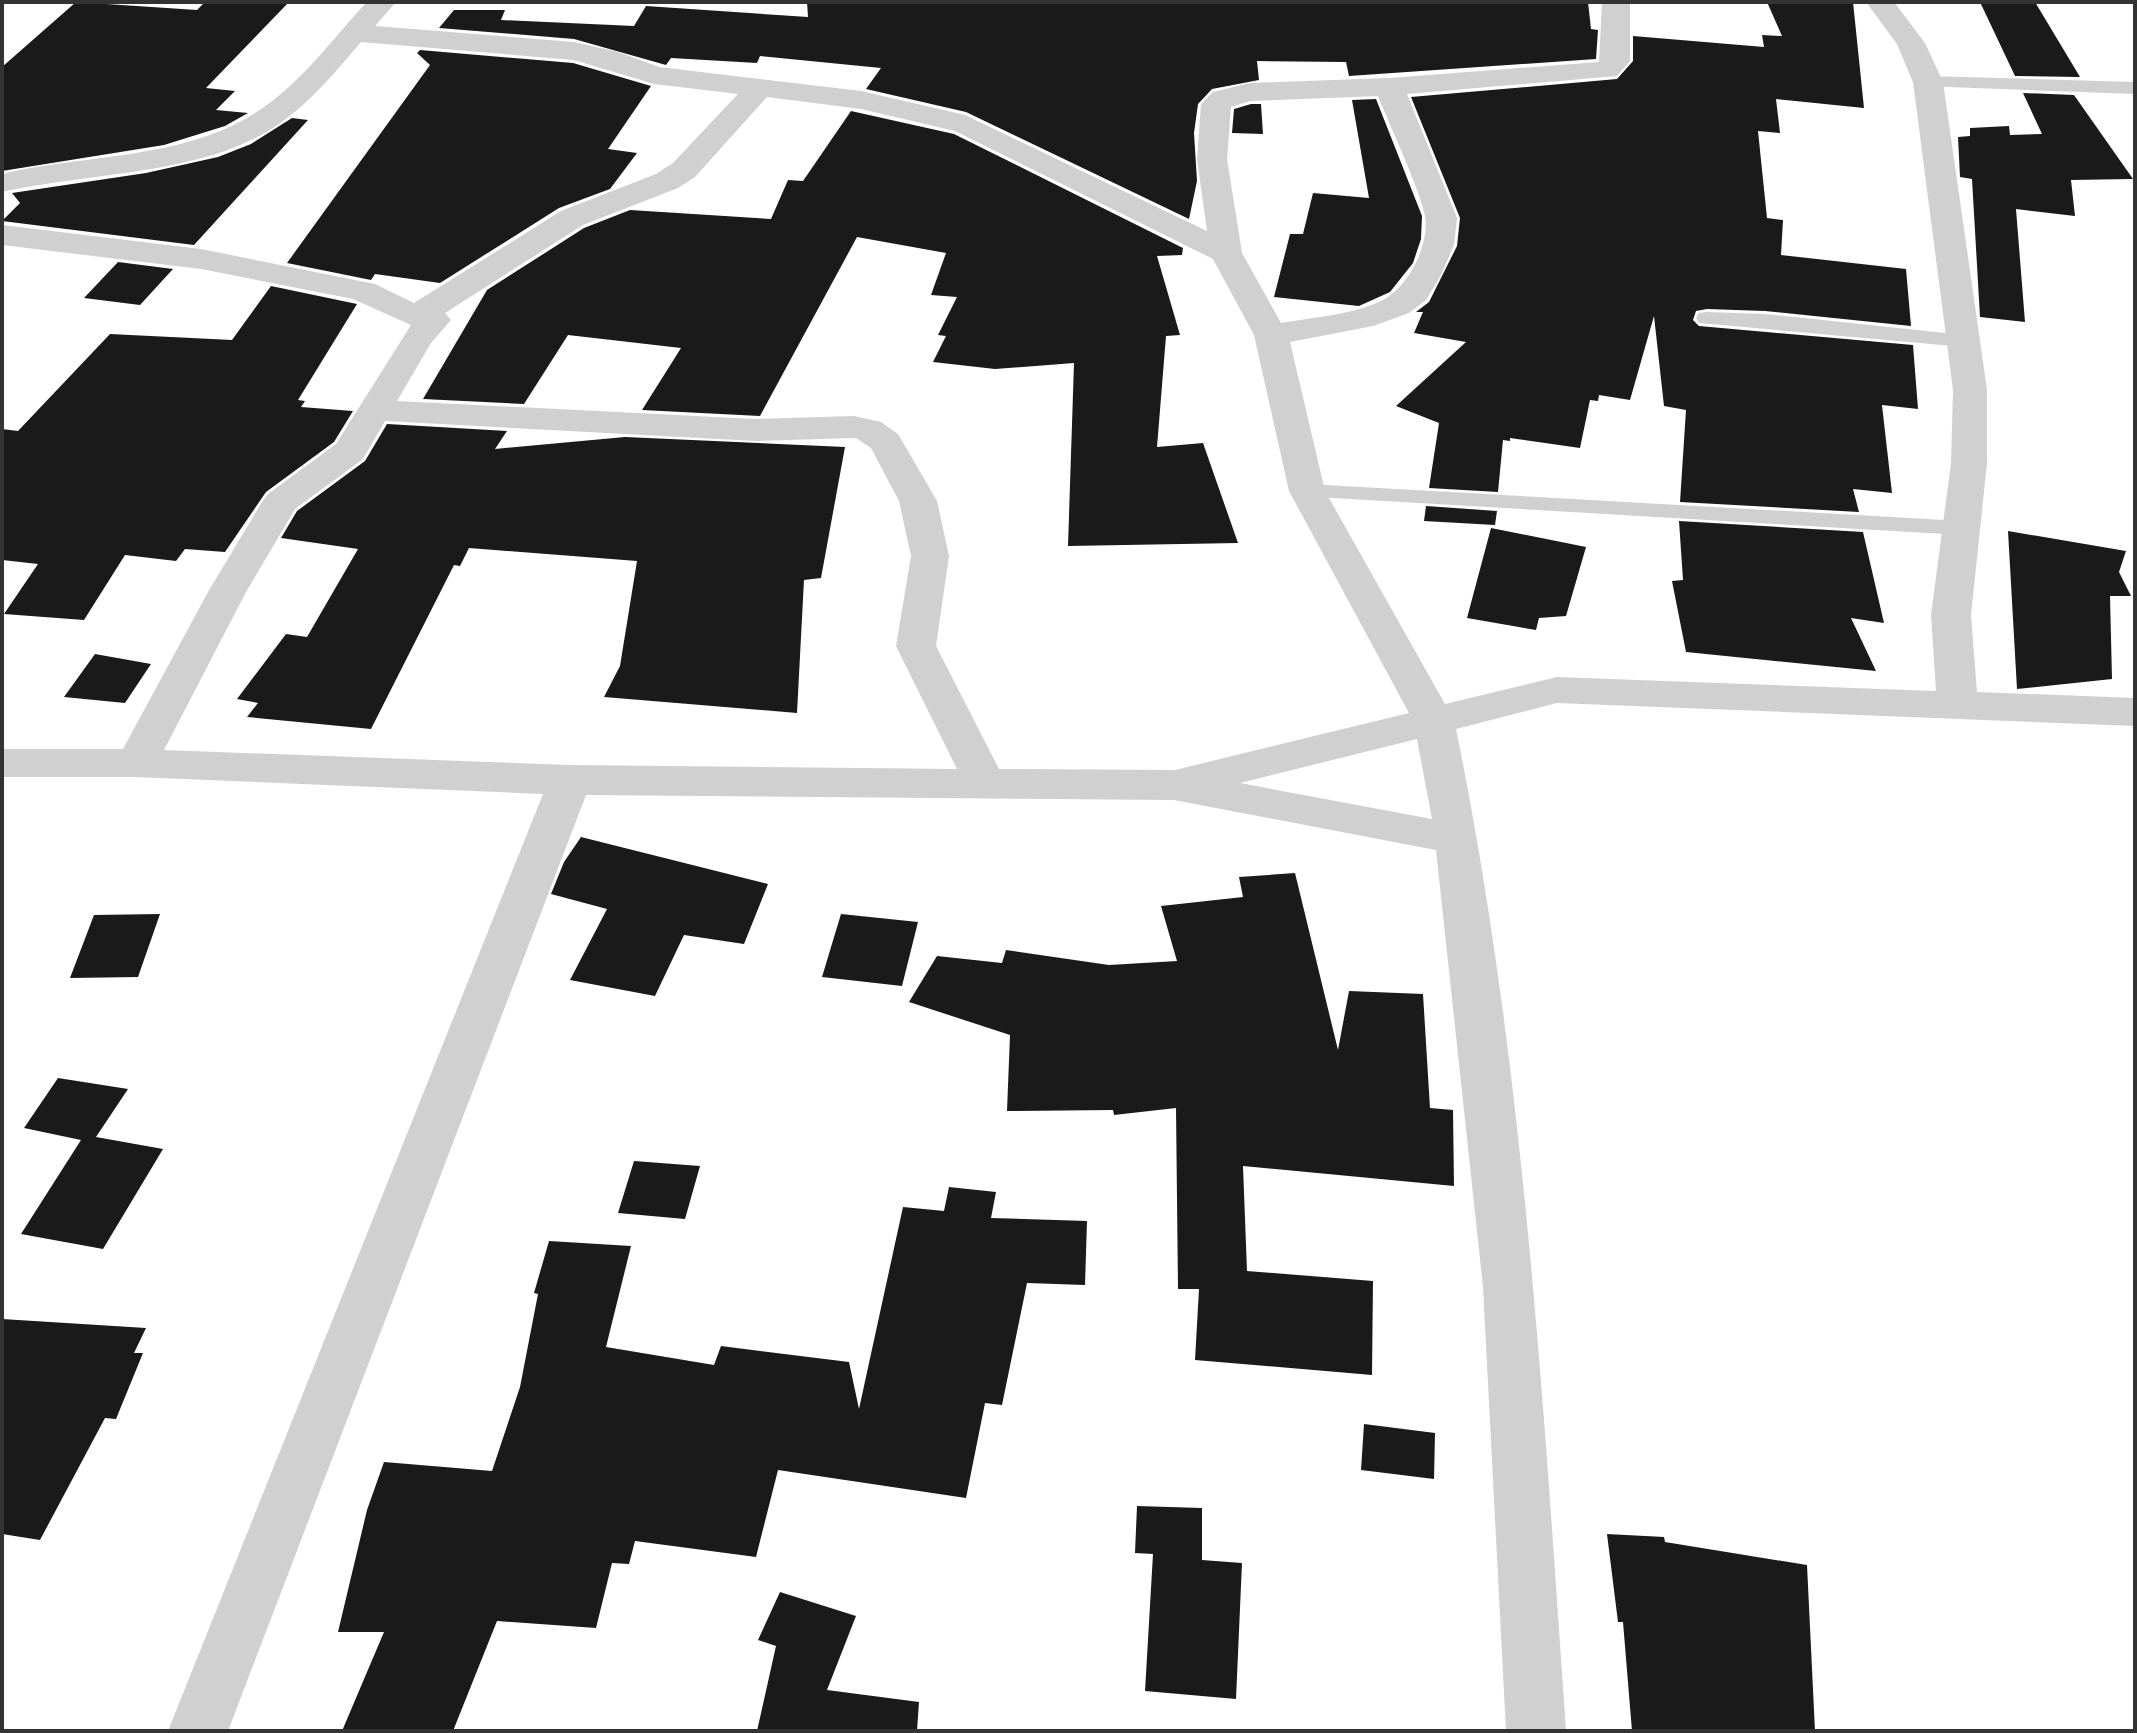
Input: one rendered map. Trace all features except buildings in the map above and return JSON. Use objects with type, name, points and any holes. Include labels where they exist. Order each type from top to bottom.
[{"type":"street","points":[[2,183],[179,150],[245,132],[287,103],[382,2]]},
{"type":"street","points":[[1536,1731],[1509,1287],[1457,839],[1434,721],[1307,491],[1271,335],[1226,253],[1212,159],[1216,104],[1223,98],[1250,92],[1389,87],[1607,70],[1616,61],[1616,2]]},
{"type":"street","points":[[1880,2],[1911,43],[1928,82],[1970,390],[1969,463],[1951,615],[1958,707]]},
{"type":"street","points":[[352,33],[574,51],[608,58],[654,75],[861,100],[965,124],[1226,253]]},
{"type":"street","points":[[416,316],[572,218],[667,181],[684,170],[760,87]]},
{"type":"street","points":[[1271,335],[1373,316],[1397,306],[1414,293],[1425,275],[1438,245],[1441,218],[1389,87]]},
{"type":"street","points":[[2,235],[201,259],[363,291],[416,316],[434,320],[417,338],[350,451],[281,502],[227,592],[136,763]]},
{"type":"street","points":[[372,410],[756,430],[854,427],[878,436],[885,442],[918,501],[930,556],[916,646],[986,784]]},
{"type":"street","points":[[1174,785],[1557,690],[2135,712]]},
{"type":"street","points":[[2,763],[136,763],[570,780],[1174,785],[1457,839]]},
{"type":"street","points":[[198,1731],[570,780]]},
{"type":"lane","points":[[1928,82],[2135,88]]},
{"type":"lane","points":[[1707,318],[1765,320],[1964,341]]},
{"type":"lane","points":[[1307,491],[1962,528]]}]
